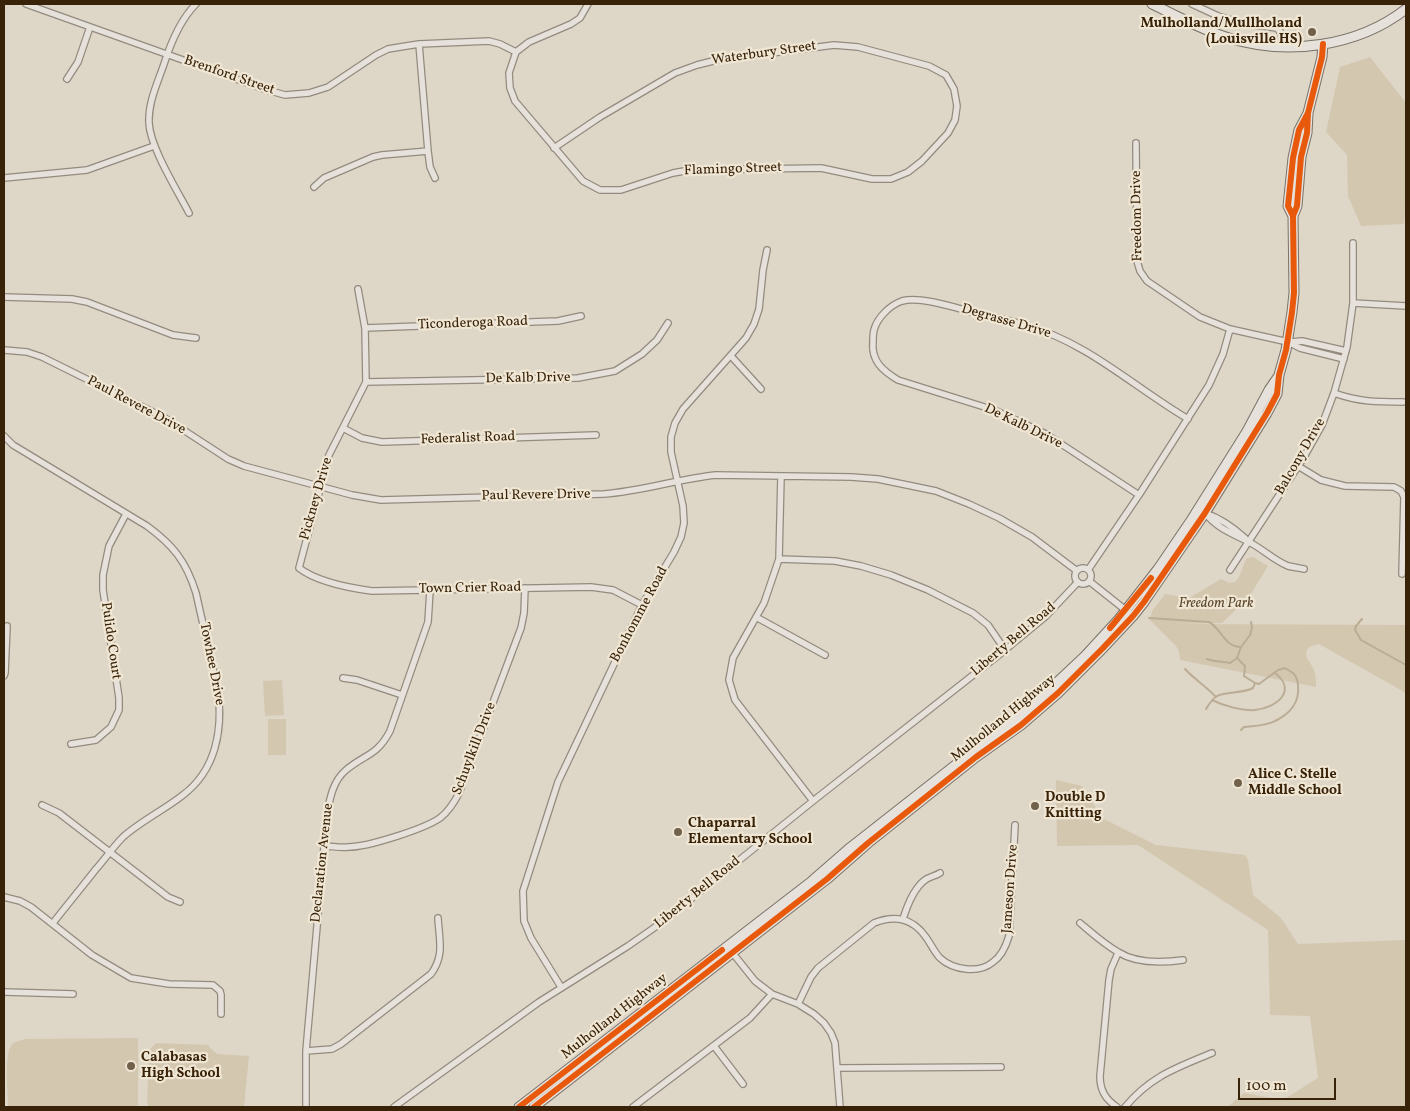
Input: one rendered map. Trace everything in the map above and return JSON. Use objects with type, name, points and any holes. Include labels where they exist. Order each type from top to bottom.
[{"type":"main road","points":[[1152,4],[1227,38],[1259,45],[1283,46],[1323,44],[1361,35],[1388,22],[1406,9]]},
{"type":"main road","name":"Mulholland Highway","points":[[519,1107],[827,879],[868,843],[976,757],[1021,725],[1058,693],[1132,616],[1202,511],[1279,375],[1288,342],[1294,293],[1293,216],[1288,206],[1293,158],[1299,130],[1308,113],[1322,58],[1323,44]]},
{"type":"main road","name":"Mulholland Highway","points":[[534,1107],[730,950],[852,847],[1051,688],[1127,612],[1202,511]]},
{"type":"street","name":"Brenford Street","points":[[26,4],[267,90],[286,95],[309,93],[328,87],[376,55],[400,46],[490,41],[516,52]]},
{"type":"street","points":[[189,213],[154,146],[149,123],[152,98],[167,54],[177,29],[196,4]]},
{"type":"street","points":[[516,52],[529,42],[571,24],[580,18],[588,4]]},
{"type":"street","points":[[1192,4],[1228,19],[1246,24],[1278,28],[1282,33],[1283,46]]},
{"type":"street","points":[[67,79],[78,62],[90,27]]},
{"type":"street","points":[[419,44],[428,151],[430,167],[435,178]]},
{"type":"street","name":"Waterbury Street","points":[[554,148],[600,117],[675,73],[697,64],[717,60],[834,45],[858,47],[929,66],[946,75],[954,90]]},
{"type":"street","name":"Flamingo Street","points":[[516,52],[510,74],[510,88],[515,101],[583,181],[600,190],[621,190],[673,172],[690,170],[821,168],[872,179],[891,179],[908,172],[922,161],[948,133],[955,120],[957,106],[954,90]]},
{"type":"street","name":"Freedom Drive","points":[[1136,143],[1137,260],[1140,271],[1147,281],[1200,317],[1230,329],[1288,342],[1300,348],[1344,359]]},
{"type":"street","points":[[4,178],[87,170],[154,146]]},
{"type":"street","points":[[314,187],[324,178],[372,157],[428,151]]},
{"type":"street","name":"Balcony Drive","points":[[1230,570],[1298,466],[1322,425],[1346,352],[1353,303],[1353,243]]},
{"type":"street","name":"Bonhomme Road","points":[[561,987],[527,930],[524,921],[523,891],[558,782],[642,605],[681,537],[684,523],[683,506],[671,452],[671,437],[675,423],[682,409],[731,356],[746,338],[754,324],[759,309],[767,250]]},
{"type":"street","name":"Pickney Drive","points":[[300,568],[329,455],[366,382],[365,328],[358,289]]},
{"type":"street","points":[[4,297],[72,299],[87,302],[173,334],[196,338]]},
{"type":"street","name":"Degrasse Drive","points":[[874,330],[888,309],[902,302],[916,300],[937,302],[1030,327],[1065,340],[1098,359],[1188,420]]},
{"type":"street","points":[[1353,303],[1406,306]]},
{"type":"street","name":"Ticonderoga Road","points":[[365,328],[558,321],[580,316]]},
{"type":"street","name":"De Kalb Drive","points":[[366,382],[578,378],[615,371],[642,354],[657,340],[668,323]]},
{"type":"street","points":[[1088,570],[1139,495],[1209,385],[1223,354],[1230,329]]},
{"type":"street","name":"De Kalb Drive","points":[[874,330],[872,346],[876,361],[884,372],[898,380],[994,410],[1046,434],[1139,495]]},
{"type":"street","name":"Freedom Drive","points":[[1288,342],[1302,341],[1346,352]]},
{"type":"street","name":"Paul Revere Drive","points":[[4,350],[27,352],[42,357],[165,418],[244,466],[352,495],[381,500],[604,494],[627,492],[716,475],[851,476],[878,479],[936,491],[969,504],[1032,537],[1077,570]]},
{"type":"street","points":[[731,356],[761,389]]},
{"type":"street","points":[[1334,393],[1366,402],[1403,402]]},
{"type":"street","name":"Federalist Road","points":[[343,428],[362,438],[382,442],[596,435]]},
{"type":"street","name":"Towhee Drive","points":[[4,436],[13,446],[164,539],[177,553],[185,564],[192,580],[218,691],[220,723],[217,741],[213,754],[199,779],[184,794],[124,837],[53,923]]},
{"type":"street","points":[[1298,466],[1321,480],[1345,486],[1394,487],[1401,491],[1404,497],[1402,574]]},
{"type":"street","points":[[781,476],[779,559],[764,603],[733,658],[730,680],[735,700],[813,801]]},
{"type":"street","points":[[1202,511],[1212,521],[1233,535],[1278,561],[1304,569]]},
{"type":"street","name":"Pulido Court","points":[[71,744],[96,740],[111,727],[119,710],[119,698],[103,590],[103,575],[109,546],[126,514]]},
{"type":"street","points":[[779,559],[835,561],[891,575],[928,590],[973,612],[988,625],[1005,650]]},
{"type":"street","name":"Town Crier Road","points":[[300,568],[331,583],[352,589],[372,591],[602,588],[613,590],[642,605]]},
{"type":"street","points":[[1088,570],[1083,568],[1077,570],[1075,578],[1082,584],[1089,581]]},
{"type":"street","points":[[1088,570],[1089,581]]},
{"type":"street","points":[[1089,581],[1127,612]]},
{"type":"street","name":"Liberty Bell Road","points":[[394,1107],[561,987],[661,924],[813,801],[1005,650],[1044,617],[1078,582]]},
{"type":"street","name":"Schuylkill Drive","points":[[324,846],[347,848],[372,843],[426,826],[441,817],[452,806],[459,794],[521,628],[524,614],[524,588]]},
{"type":"street","name":"Declaration Avenue","points":[[306,1107],[306,1051],[327,813],[331,794],[337,780],[346,770],[375,752],[384,742],[390,731],[428,622],[430,590]]},
{"type":"street","points":[[756,617],[825,655]]},
{"type":"street","points":[[4,676],[7,626]]},
{"type":"street","points":[[343,678],[357,680],[402,695]]},
{"type":"street","points":[[42,805],[59,813],[168,897],[180,902]]},
{"type":"street","name":"Jameson Drive","points":[[903,919],[916,926],[940,958],[956,968],[970,970],[993,962],[1004,949],[1009,936],[1015,825]]},
{"type":"street","points":[[798,1004],[811,977],[818,968],[874,923],[882,920],[903,919],[915,891],[924,880],[940,874]]},
{"type":"street","points":[[4,897],[20,901],[31,907],[92,955],[131,978],[169,984],[213,985],[220,991],[221,1014]]},
{"type":"street","points":[[306,1051],[332,1049],[341,1044],[431,974],[438,965],[440,953],[438,918]]},
{"type":"street","points":[[1080,924],[1118,953],[1141,960],[1164,962],[1183,960]]},
{"type":"street","points":[[730,950],[755,981],[772,994],[798,1004],[820,1018],[830,1032],[835,1043],[840,1107]]},
{"type":"street","points":[[1117,1107],[1104,1095],[1100,1085],[1100,1076],[1109,980],[1111,969],[1118,953]]},
{"type":"street","points":[[4,992],[73,994]]},
{"type":"street","points":[[633,1107],[750,1018],[772,994]]},
{"type":"street","points":[[714,1046],[743,1084]]},
{"type":"street","points":[[1125,1107],[1136,1094],[1154,1079],[1212,1053]]},
{"type":"street","points":[[837,1068],[1001,1067]]},
{"type":"green space","points":[[1370,57],[1406,103],[1406,204],[1404,224],[1361,226],[1348,196],[1347,155],[1326,132],[1340,67]]},
{"type":"green space","name":"Freedom Park","points":[[1253,557],[1268,566],[1249,597],[1222,623],[1177,624],[1406,625],[1406,693],[1319,644],[1309,647],[1306,653],[1315,672],[1316,687],[1180,660],[1179,651],[1176,646],[1150,620],[1152,611],[1165,594],[1189,598],[1221,579],[1229,583],[1235,582],[1247,558]]},
{"type":"green space","points":[[282,680],[284,715],[265,716],[263,681]]},
{"type":"green space","points":[[268,719],[286,719],[286,755],[268,755]]},
{"type":"green space","points":[[1056,780],[1082,786],[1102,818],[1156,845],[1245,855],[1248,860],[1253,895],[1281,918],[1298,944],[1406,940],[1406,1107],[1227,1107],[1244,1093],[1283,1100],[1318,1078],[1310,1016],[1270,1015],[1268,930],[1138,845],[1057,846]]},
{"type":"green space","points":[[138,1038],[138,1107],[8,1107],[8,1058],[11,1046],[15,1042],[25,1039]]},
{"type":"green space","points":[[156,1043],[209,1045],[217,1054],[249,1056],[244,1107],[149,1107],[147,1103],[149,1050]]},
{"type":"waterway","points":[[1149,618],[1209,622],[1227,641],[1241,647]]},
{"type":"waterway","points":[[1362,619],[1355,630],[1361,640],[1406,665]]},
{"type":"waterway","points":[[1207,659],[1230,663],[1237,658],[1241,647],[1250,635],[1251,622]]},
{"type":"waterway","points":[[1237,658],[1245,666],[1244,676],[1255,683],[1259,684],[1278,670],[1285,668],[1294,674],[1298,684],[1296,702],[1285,715],[1271,723],[1244,727],[1241,730]]},
{"type":"waterway","points":[[1185,669],[1216,697]]},
{"type":"waterway","points":[[1212,700],[1244,710],[1263,709],[1277,702],[1284,692],[1285,686],[1275,673]]},
{"type":"waterway","points":[[1206,709],[1217,696],[1249,690],[1253,688],[1255,683]]},
{"type":"cycle path","points":[[1293,216],[1297,206],[1301,157],[1307,133],[1308,113],[1322,57],[1323,44]]},
{"type":"cycle path","points":[[534,1107],[827,879],[868,843],[976,757],[1021,725],[1058,693],[1103,648],[1144,602],[1205,513],[1277,394],[1279,375],[1286,350],[1294,293],[1293,216],[1288,206],[1293,158],[1299,130],[1308,113]]},
{"type":"cycle path","points":[[1110,628],[1151,578]]},
{"type":"cycle path","points":[[519,1107],[722,950]]},
{"type":"place","name":"Mulholland/Mullholand (Louisville HS)","points":[[1312,32]]},
{"type":"place","name":"Alice C. Stelle Middle School","points":[[1238,783]]},
{"type":"place","name":"Double D Knitting","points":[[1035,806]]},
{"type":"place","name":"Chaparral Elementary School","points":[[678,832]]},
{"type":"place","name":"Calabasas High School","points":[[131,1066]]}]
